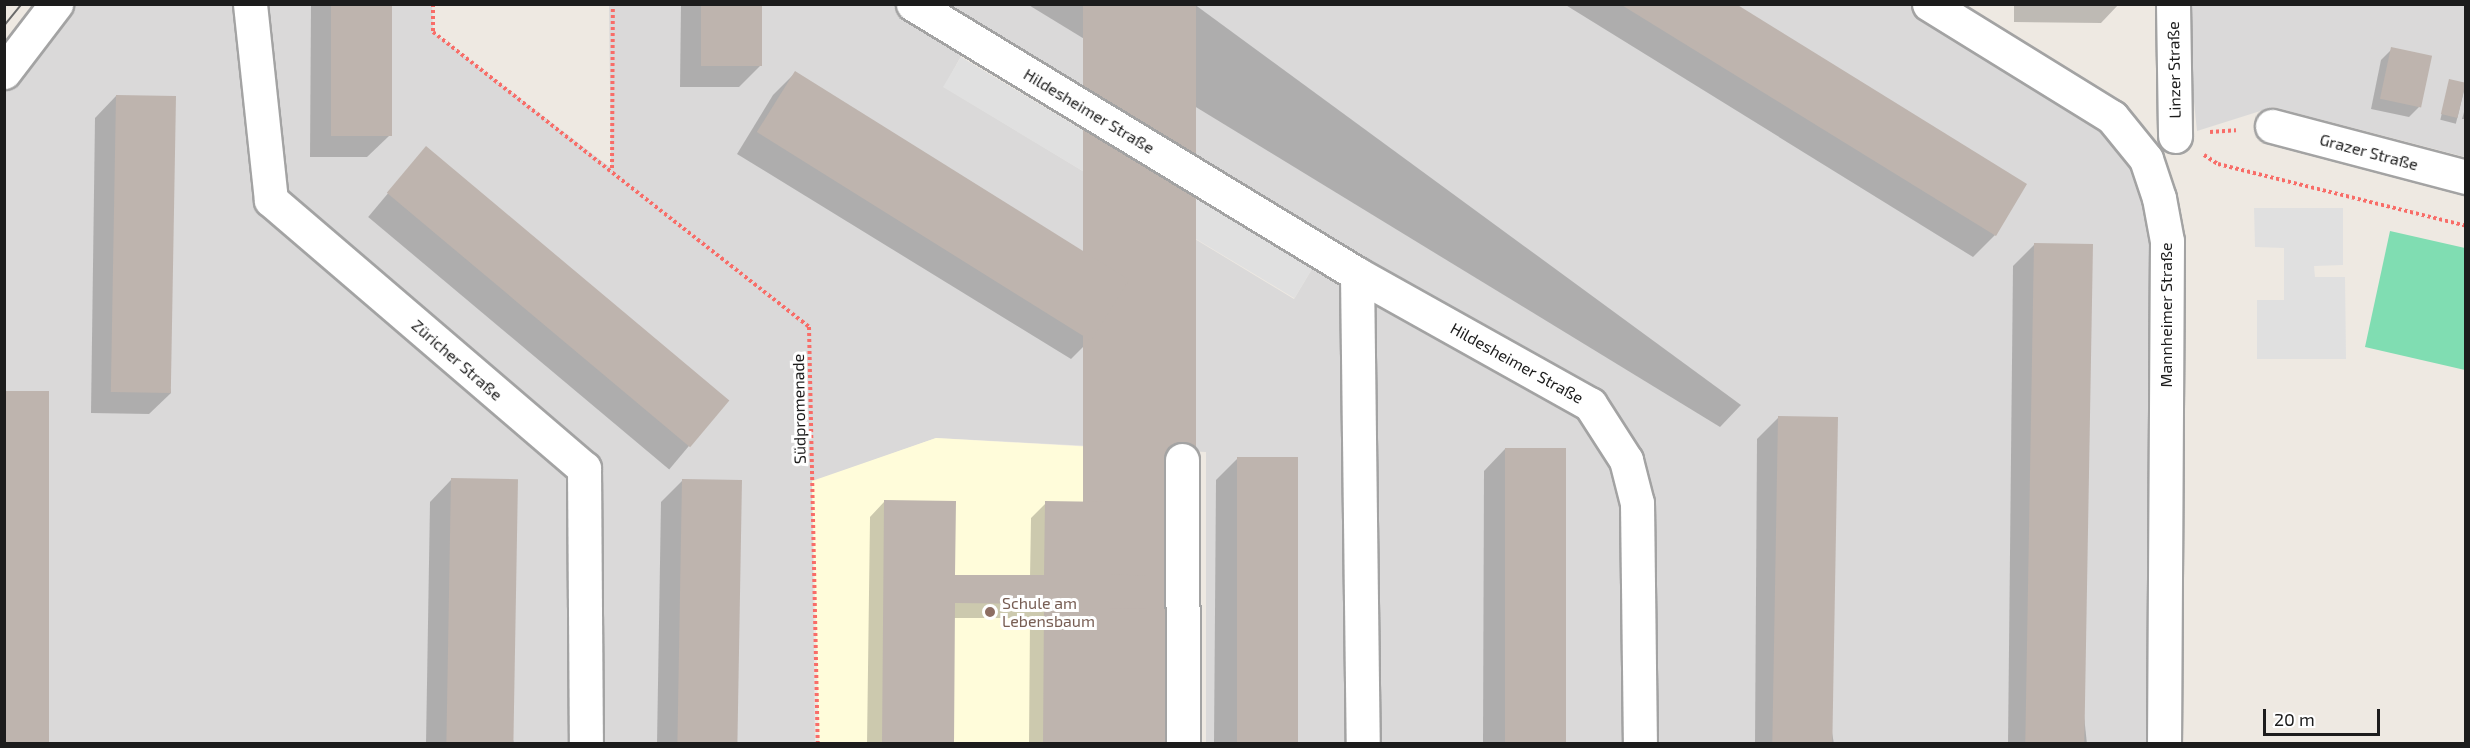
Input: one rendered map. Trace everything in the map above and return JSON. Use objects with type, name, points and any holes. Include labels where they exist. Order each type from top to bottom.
[{"type":"street","points":[[4,72],[56,4]]},
{"type":"street","name":"Züricher Straße","points":[[250,4],[271,200],[584,468],[586,744]]},
{"type":"street","name":"Hildesheimer Straße","points":[[913,4],[1357,274],[1590,404],[1626,460],[1637,503],[1640,744]]},
{"type":"street","name":"Mannheimer Straße","points":[[1929,4],[2112,117],[2146,159],[2159,198],[2167,241],[2164,744]]},
{"type":"street","name":"Linzer Straße","points":[[2173,4],[2175,136]]},
{"type":"street","name":"Grazer Straße","points":[[2272,126],[2466,177]]},
{"type":"street","points":[[1357,274],[1363,744]]},
{"type":"street","points":[[1182,460],[1183,744]]},
{"type":"path","name":"Südpromenade","points":[[433,4],[433,32],[612,168],[809,327],[818,744]]},
{"type":"path","points":[[612,168],[613,4]]},
{"type":"path","points":[[2175,136],[2218,164],[2466,226]]},
{"type":"shaded area","points":[[51,5],[248,5],[268,200],[583,469],[585,743],[5,743],[4,58]]},
{"type":"shaded area","points":[[253,5],[432,5],[433,32],[611,168],[609,5],[911,5],[970,40],[944,87],[1294,299],[1322,252],[915,5],[1918,5],[2111,117],[2146,160],[2158,198],[2166,242],[2157,743],[1640,743],[1637,504],[1626,459],[1592,404],[1478,341],[1590,405],[1625,460],[1635,504],[1638,743],[1206,743],[1206,452],[936,438],[812,482],[815,743],[587,743],[584,468],[273,200]]},
{"type":"shaded area","points":[[2184,5],[2465,5],[2465,157],[2273,107],[2197,131]]},
{"type":"shaded area","points":[[961,57],[1312,268],[1294,298],[943,87]]},
{"type":"shaded area","points":[[2254,208],[2343,208],[2343,265],[2314,266],[2315,277],[2345,277],[2346,359],[2257,359],[2257,300],[2284,300],[2284,248],[2255,247]]},
{"type":"shaded area","name":"Schule am Lebensbaum","points":[[936,438],[1162,451],[1166,743],[819,743],[812,481]]},
{"type":"green space","points":[[2390,231],[2465,248],[2465,370],[2365,347]]},
{"type":"building","points":[[331,4],[392,4],[392,136],[331,136]]},
{"type":"building","points":[[701,4],[762,4],[762,66],[701,66]]},
{"type":"building","points":[[1083,4],[1196,4],[1196,744],[1083,744]]},
{"type":"building","points":[[1620,4],[1736,4],[2027,184],[1996,236]]},
{"type":"building","points":[[2391,47],[2432,56],[2421,108],[2380,99]]},
{"type":"building","points":[[795,71],[1129,280],[1091,341],[757,132]]},
{"type":"building","points":[[2449,79],[2466,83],[2457,118],[2441,114]]},
{"type":"building","points":[[116,95],[176,96],[171,393],[111,392]]},
{"type":"building","points":[[426,146],[729,401],[690,447],[387,193]]},
{"type":"building","points":[[2034,243],[2093,244],[2084,744],[2025,744]]},
{"type":"building","points":[[4,391],[49,391],[49,744],[4,744]]},
{"type":"building","points":[[1778,416],[1838,417],[1832,744],[1772,744]]},
{"type":"building","points":[[1505,448],[1566,448],[1566,744],[1505,744]]},
{"type":"building","points":[[1237,457],[1298,457],[1298,744],[1237,744]]},
{"type":"building","points":[[451,478],[518,479],[513,744],[446,744]]},
{"type":"building","points":[[682,479],[742,480],[737,744],[677,744]]},
{"type":"building","points":[[884,500],[956,501],[955,575],[1044,575],[1045,501],[1110,502],[1110,574],[1147,576],[1147,609],[1109,608],[1109,744],[1043,744],[1044,604],[955,603],[954,744],[882,744]]},
{"type":"tram line","points":[[4,26],[22,4]]},
{"type":"place","name":"Schule am Lebensbaum","points":[[990,612]]}]
